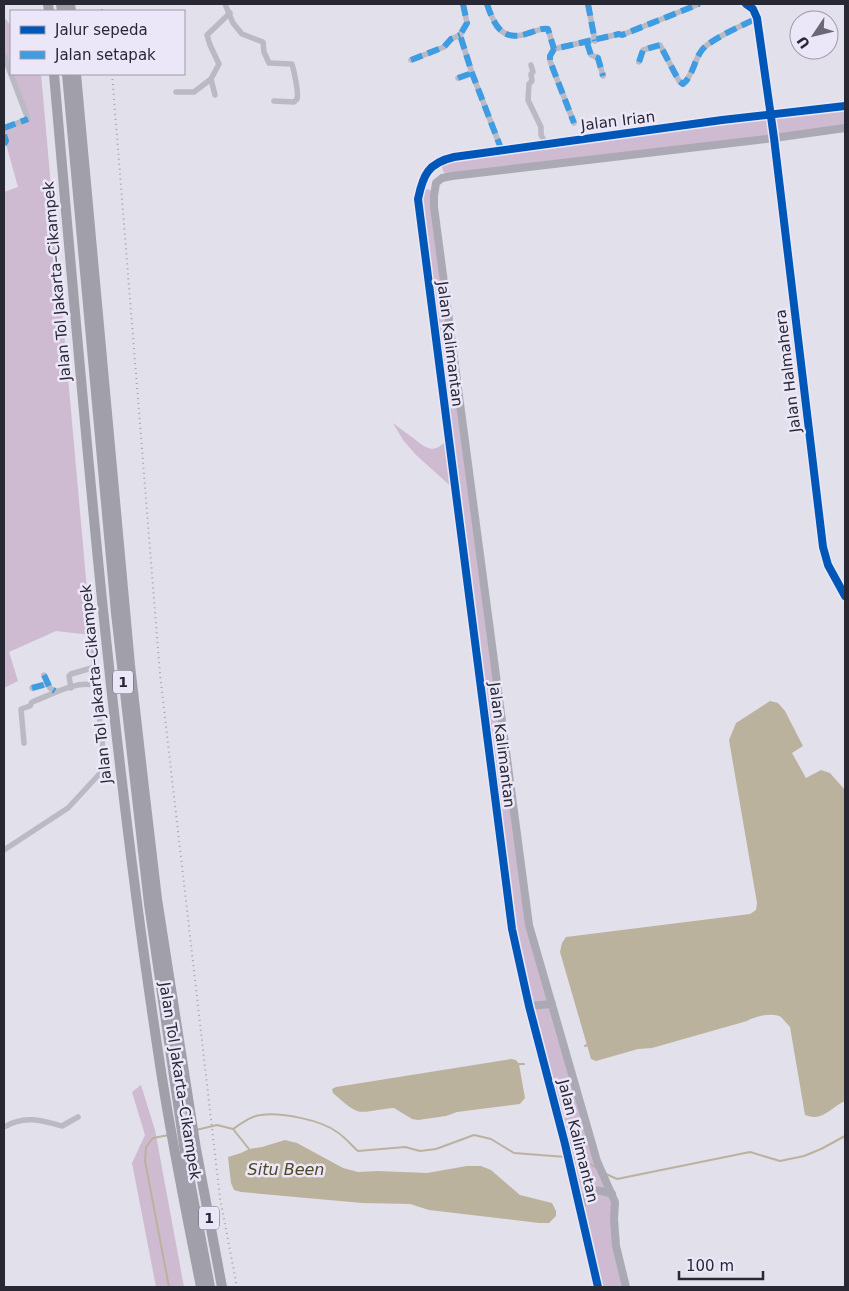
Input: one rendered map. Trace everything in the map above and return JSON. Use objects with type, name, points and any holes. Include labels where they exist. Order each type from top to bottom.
[{"type":"highway","name":"Jalan Tol Jakarta–Cikampek","points":[[54,75],[90,484],[108,662],[138,911],[157,1050],[202,1287]]},
{"type":"highway","name":"1","points":[[61,75],[101,515],[127,771],[169,1090],[202,1287]]},
{"type":"highway","name":"1","points":[[67,75],[116,613],[149,904],[187,1166],[210,1287]]},
{"type":"highway","name":"Jalan Tol Jakarta–Cikampek","points":[[76,75],[130,665],[158,899],[191,1119],[222,1287]]},
{"type":"street","points":[[225,4],[234,23],[242,34],[263,42],[264,52],[269,63],[292,64],[298,97],[294,102],[274,100]]},
{"type":"street","points":[[411,60],[444,47],[451,39],[460,35],[467,22],[462,4]]},
{"type":"street","points":[[487,4],[495,26],[500,31],[521,35],[541,28],[548,29],[554,49],[550,56],[550,61],[574,123]]},
{"type":"street","points":[[588,4],[595,41]]},
{"type":"street","points":[[554,49],[619,34],[622,35],[699,4]]},
{"type":"street","points":[[746,4],[753,9],[757,18],[770,114]]},
{"type":"street","points":[[176,92],[194,92],[211,79],[219,64],[207,35],[230,13]]},
{"type":"street","points":[[639,62],[643,50],[660,46],[682,84],[688,78],[706,46],[757,18]]},
{"type":"street","points":[[460,35],[472,73],[502,151]]},
{"type":"street","points":[[587,42],[592,55],[598,58],[603,76]]},
{"type":"street","points":[[4,56],[10,72]]},
{"type":"street","points":[[532,65],[532,81],[529,84],[528,97],[546,144]]},
{"type":"street","points":[[458,78],[472,73]]},
{"type":"street","points":[[4,128],[28,119],[11,75]]},
{"type":"street","points":[[211,79],[215,95]]},
{"type":"street","name":"Jalan Irian","points":[[418,199],[421,184],[426,173],[446,159],[770,114],[845,106]]},
{"type":"street","name":"Jalan Halmahera","points":[[770,114],[823,547],[828,565],[845,596]]},
{"type":"street","points":[[434,196],[436,183],[442,178],[451,176],[845,128]]},
{"type":"street","points":[[4,135],[6,141],[4,144]]},
{"type":"street","points":[[446,159],[442,166],[443,171],[451,176]]},
{"type":"street","points":[[418,199],[422,191],[426,189],[432,192],[434,196]]},
{"type":"street","name":"Jalan Kalimantan","points":[[434,196],[460,409],[529,925],[597,1161],[616,1205],[614,1218],[616,1246],[626,1287]]},
{"type":"street","name":"Jalan Kalimantan","points":[[418,199],[512,929],[529,1006],[581,1209],[598,1287]]},
{"type":"street","points":[[472,619],[489,618]]},
{"type":"street","points":[[71,688],[69,676],[71,674],[95,667],[91,648]]},
{"type":"street","points":[[44,675],[47,684],[55,692]]},
{"type":"street","points":[[32,688],[47,684]]},
{"type":"street","points":[[4,850],[68,808],[105,768],[96,686],[84,685],[55,692],[32,702],[30,706],[21,710],[24,743]]},
{"type":"street","points":[[529,1006],[552,1004]]},
{"type":"street","points":[[4,1127],[19,1119],[62,1126],[78,1117]]},
{"type":"street","points":[[565,1144],[590,1138]]},
{"type":"street","points":[[581,1209],[585,1195],[591,1191],[598,1190],[612,1194]]},
{"type":"shaded area","points":[[4,17],[10,25],[10,75],[41,75],[91,635],[56,631],[9,652],[18,681],[4,688],[4,192],[18,187],[4,131],[27,121],[4,62]]},
{"type":"shaded area","points":[[845,106],[845,128],[448,176],[443,171],[442,166],[446,159]]},
{"type":"shaded area","points":[[428,189],[432,191],[529,925],[590,1138],[615,1202],[614,1219],[626,1287],[600,1287],[512,929],[455,490],[416,455],[403,440],[393,423],[426,447],[434,449],[448,439],[418,199],[422,191]]},
{"type":"shaded area","points":[[141,1085],[155,1130],[184,1287],[156,1287],[132,1163],[145,1135],[132,1092]]},
{"type":"water","points":[[770,701],[778,703],[785,711],[803,746],[792,753],[806,778],[821,770],[830,773],[845,790],[845,1101],[817,1117],[805,1115],[790,1027],[778,1016],[759,1016],[652,1048],[638,1049],[596,1061],[591,1059],[560,952],[566,937],[750,914],[756,910],[757,903],[729,740],[736,723]]},
{"type":"water","points":[[511,1059],[516,1060],[519,1064],[525,1098],[520,1104],[457,1112],[446,1116],[418,1120],[412,1119],[394,1108],[361,1112],[350,1107],[333,1093],[332,1089],[336,1087]]},
{"type":"water","name":"Situ Been","points":[[285,1140],[297,1143],[343,1168],[358,1172],[427,1173],[467,1166],[481,1166],[491,1170],[520,1195],[552,1203],[556,1216],[549,1223],[539,1223],[429,1210],[410,1204],[362,1203],[234,1190],[231,1183],[228,1157],[249,1149]]},
{"type":"waterway","points":[[519,1064],[524,1064]]},
{"type":"waterway","points":[[196,1130],[217,1125],[233,1129],[254,1117],[269,1114],[301,1118],[321,1124],[343,1136],[358,1151],[405,1147],[420,1151],[436,1149],[474,1135],[491,1139],[514,1153],[566,1157]]},
{"type":"waterway","points":[[233,1129],[249,1149]]},
{"type":"waterway","points":[[169,1135],[153,1138],[146,1147],[145,1161],[169,1287]]},
{"type":"waterway","points":[[606,1174],[617,1179],[750,1152],[780,1161],[804,1156],[845,1136]]},
{"type":"waterway","points":[[571,1157],[583,1159],[598,1169]]},
{"type":"railway","points":[[102,4],[102,10]]},
{"type":"railway","points":[[112,75],[160,674],[220,1198],[237,1287]]},
{"type":"marked path","points":[[463,4],[467,23],[460,35],[472,73],[502,151]]},
{"type":"marked path","points":[[487,4],[500,30],[512,36],[540,29],[548,29],[554,49],[619,34],[622,35],[699,4]]},
{"type":"marked path","points":[[588,4],[595,41]]},
{"type":"marked path","points":[[639,62],[643,50],[660,45],[679,81],[683,84],[689,77],[699,54],[706,46],[719,37],[757,18]]},
{"type":"marked path","points":[[411,60],[444,47],[451,39],[460,35]]},
{"type":"marked path","points":[[587,43],[591,55],[598,58],[603,76]]},
{"type":"marked path","points":[[554,49],[550,56],[550,61],[574,123]]},
{"type":"marked path","points":[[458,78],[472,73]]},
{"type":"marked path","points":[[4,128],[28,119]]},
{"type":"marked path","points":[[4,135],[6,141],[4,144]]},
{"type":"marked path","points":[[44,675],[50,688],[55,691]]},
{"type":"marked path","points":[[32,688],[47,684]]},
{"type":"cycle path","points":[[746,4],[753,9],[757,18],[774,138],[823,547],[828,565],[845,596]]},
{"type":"cycle path","points":[[598,1287],[512,929],[418,199],[422,183],[428,171],[438,163],[454,157],[722,120],[845,106]]}]
